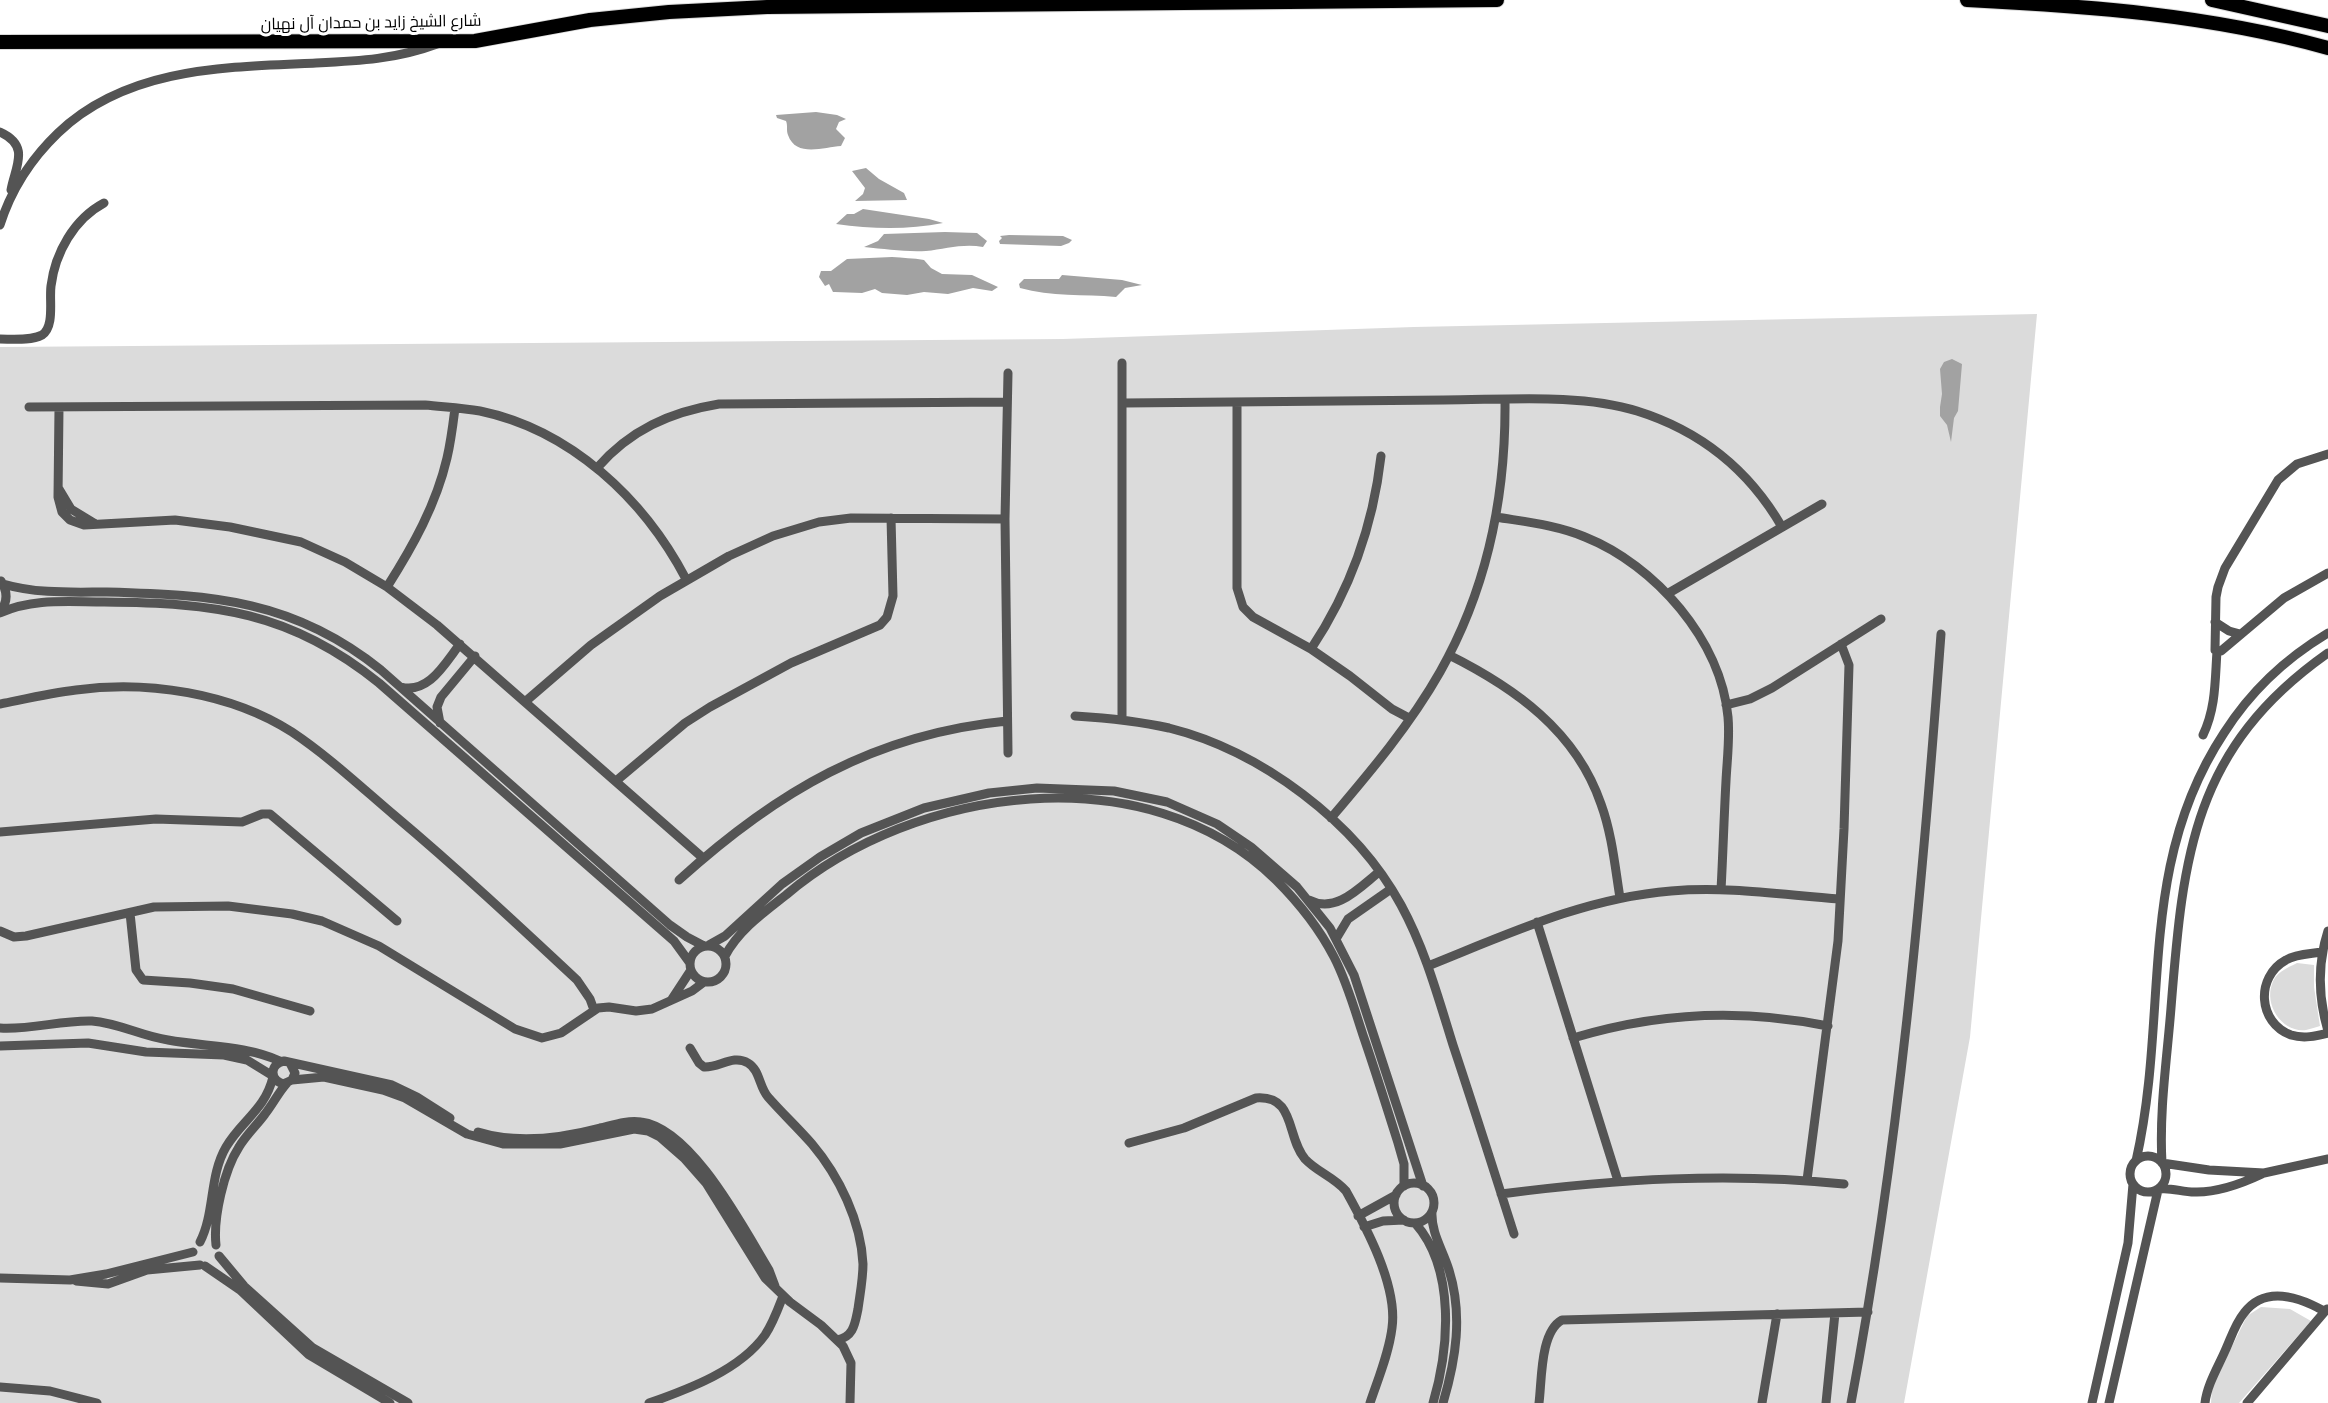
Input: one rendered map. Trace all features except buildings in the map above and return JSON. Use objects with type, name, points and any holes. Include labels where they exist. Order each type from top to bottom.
[{"type":"highway","name":"شارع الشيخ زايد بن حمدان آل نهيان","points":[[0,42],[475,41],[600,19],[727,8],[1497,0]]},
{"type":"highway","points":[[1967,0],[2087,6],[2180,17],[2260,31],[2328,48]]},
{"type":"highway","points":[[2212,0],[2328,26]]},
{"type":"street","points":[[9,201],[32,163],[66,126],[112,95],[140,83],[192,72],[396,57],[442,42]]},
{"type":"street","points":[[0,132],[13,141],[19,154],[19,167],[0,225]]},
{"type":"street","points":[[0,339],[35,338],[45,333],[50,323],[50,287],[60,253],[72,232],[86,215],[104,202]]},
{"type":"street","points":[[1122,363],[1122,720]]},
{"type":"street","points":[[1008,373],[1005,519],[1008,753]]},
{"type":"street","points":[[1122,403],[1505,400],[1600,402],[1636,411],[1669,423],[1714,448],[1740,470],[1762,496],[1782,527]]},
{"type":"street","points":[[1331,818],[1409,718],[1449,654],[1478,586],[1496,517],[1504,454],[1505,400]]},
{"type":"street","points":[[597,468],[619,445],[655,422],[682,411],[718,404],[1007,402]]},
{"type":"street","points":[[1237,402],[1238,594],[1248,612],[1311,648],[1392,709],[1409,718]]},
{"type":"street","points":[[29,407],[425,405],[480,411],[511,420],[531,429],[561,444],[597,468],[642,512],[661,536],[686,579]]},
{"type":"street","points":[[59,408],[59,489],[71,509],[94,523],[175,520],[256,531],[301,542],[387,586],[475,656],[703,858]]},
{"type":"street","points":[[387,586],[409,552],[438,489],[447,457],[455,408]]},
{"type":"street","points":[[2203,735],[2211,719],[2214,703],[2217,651],[2214,648],[2216,597],[2220,577],[2271,490],[2286,471],[2297,464],[2328,454]]},
{"type":"street","points":[[1311,648],[1336,610],[1355,568],[1375,502],[1381,456]]},
{"type":"street","points":[[1667,594],[1822,504]]},
{"type":"street","points":[[1496,517],[1551,527],[1595,541],[1625,559],[1667,594],[1689,622],[1708,653],[1726,705],[1728,731],[1721,890]]},
{"type":"street","points":[[526,701],[591,645],[686,579],[772,536],[804,525],[851,518],[1005,519]]},
{"type":"street","points":[[616,781],[677,730],[710,706],[791,663],[880,625],[887,617],[893,596],[891,518]]},
{"type":"street","points":[[2217,651],[2221,651],[2284,598],[2328,573]]},
{"type":"street","points":[[0,613],[6,600],[2,582],[30,590],[200,596],[261,607],[297,620],[335,638],[369,661],[670,925],[687,938],[719,949],[725,957],[727,967],[723,976],[714,981],[704,982],[692,991],[660,1006],[643,1011],[609,1007],[594,1010],[561,1033],[551,1037],[534,1037],[515,1029],[379,946],[322,921],[271,910],[228,906],[154,907],[26,936],[15,937],[0,931]]},
{"type":"street","points":[[0,613],[20,605],[46,601],[177,604],[223,609],[255,616],[287,626],[318,641],[350,660],[379,683],[674,941],[682,950],[696,978],[704,982]]},
{"type":"street","points":[[1726,705],[1750,699],[1766,691],[1881,618]]},
{"type":"street","points":[[2216,622],[2229,631],[2240,634]]},
{"type":"street","points":[[2092,1403],[2128,1243],[2133,1185],[2130,1169],[2136,1161],[2148,1098],[2162,906],[2169,863],[2180,821],[2206,761],[2243,706],[2278,669],[2328,633]]},
{"type":"street","points":[[1851,1403],[1868,1312],[1892,1143],[1912,974],[1929,804],[1941,634]]},
{"type":"street","points":[[398,687],[411,689],[428,683],[460,644]]},
{"type":"street","points":[[1807,1180],[1828,1026],[1840,899],[1849,665],[1841,644]]},
{"type":"street","points":[[2109,1403],[2158,1189],[2165,1180],[2166,1174],[2162,1163],[2163,1103],[2177,926],[2182,885],[2196,826],[2221,769],[2253,720],[2288,684],[2328,653]]},
{"type":"street","points":[[1449,654],[1483,672],[1515,693],[1546,718],[1572,748],[1589,776],[1602,806],[1612,847],[1620,898]]},
{"type":"street","points":[[440,723],[437,707],[441,697],[475,656]]},
{"type":"street","points":[[0,704],[77,689],[137,688],[198,696],[238,707],[274,722],[318,750],[472,881],[577,980],[590,999],[594,1010]]},
{"type":"street","points":[[1075,716],[1122,720],[1170,728],[1224,747],[1275,774],[1331,818],[1356,844],[1391,889],[1408,919],[1428,966],[1514,1234]]},
{"type":"street","points":[[679,880],[722,842],[792,791],[869,753],[919,736],[1007,721]]},
{"type":"street","points":[[672,999],[690,967],[696,950],[724,936],[801,870],[861,833],[924,808],[967,797],[1011,790],[1063,788],[1132,794],[1176,806],[1217,824],[1243,841],[1282,873],[1308,899],[1336,939],[1354,975],[1423,1185],[1433,1197],[1434,1232],[1453,1286],[1457,1316],[1455,1356],[1443,1403]]},
{"type":"street","points":[[725,957],[735,940],[747,927],[823,866],[863,842],[921,819],[985,804],[1037,800],[1092,801],[1158,811],[1212,834],[1260,866],[1301,908],[1324,940],[1350,995],[1388,1111],[1404,1164],[1404,1186]]},
{"type":"street","points":[[0,832],[156,819],[243,822],[262,814],[270,814],[397,921]]},
{"type":"street","points":[[1308,899],[1330,904],[1341,900],[1379,872]]},
{"type":"street","points":[[1336,939],[1348,919],[1391,889]]},
{"type":"street","points":[[1428,966],[1536,922],[1620,898],[1672,891],[1721,890],[1840,899]]},
{"type":"street","points":[[1354,891],[1365,906]]},
{"type":"street","points":[[130,913],[136,970],[143,980],[233,989],[310,1011]]},
{"type":"street","points":[[1536,922],[1618,1181]]},
{"type":"street","points":[[2322,952],[2298,956],[2278,965],[2266,982],[2264,1004],[2274,1023],[2292,1035],[2313,1037],[2328,1032],[2320,987],[2322,952],[2328,931]]},
{"type":"street","points":[[1573,1038],[1642,1021],[1700,1014],[1759,1016],[1828,1026]]},
{"type":"street","points":[[0,1029],[33,1028],[79,1021],[107,1023],[168,1040],[252,1051],[285,1062],[392,1085],[417,1097],[462,1125],[495,1136],[524,1138],[560,1136],[632,1122],[656,1126],[677,1141],[708,1173],[769,1270],[776,1288]]},
{"type":"street","points":[[0,1046],[88,1043],[146,1052],[224,1054],[248,1060],[273,1076],[279,1083],[324,1077],[383,1090],[405,1098],[468,1134],[503,1144],[560,1144],[629,1129],[641,1129],[654,1133],[674,1147],[706,1183],[762,1274],[783,1296],[843,1346],[851,1363],[850,1403]]},
{"type":"street","points":[[690,1048],[704,1067],[737,1060],[751,1065],[766,1095],[812,1144],[829,1167],[842,1191],[855,1222],[861,1246],[863,1275],[853,1331],[849,1336],[837,1340]]},
{"type":"street","points":[[122,1275],[154,1260],[193,1252],[205,1230],[222,1155],[235,1135],[261,1107],[273,1076],[274,1065],[285,1062]]},
{"type":"street","points":[[285,1062],[295,1073],[264,1117],[244,1138],[231,1160],[216,1225],[216,1245],[219,1256],[250,1295],[309,1355],[390,1403]]},
{"type":"street","points":[[1129,1143],[1205,1121],[1250,1100],[1268,1098],[1279,1103],[1285,1110],[1300,1152],[1309,1163],[1341,1185],[1364,1227],[1388,1283],[1393,1313],[1390,1339],[1370,1403]]},
{"type":"street","points":[[2136,1161],[2146,1156],[2162,1163],[2209,1170],[2264,1173]]},
{"type":"street","points":[[2133,1185],[2144,1192],[2158,1189],[2210,1191],[2238,1184],[2264,1173],[2328,1159]]},
{"type":"street","points":[[2209,1170],[2213,1182],[2210,1191]]},
{"type":"street","points":[[1501,1194],[1618,1181],[1697,1177],[1807,1180],[1844,1184]]},
{"type":"street","points":[[1358,1216],[1396,1195],[1404,1186],[1423,1185]]},
{"type":"street","points":[[1396,1195],[1395,1209],[1404,1220]]},
{"type":"street","points":[[1364,1227],[1383,1221],[1404,1220],[1415,1223],[1425,1220],[1432,1212]]},
{"type":"street","points":[[1415,1223],[1425,1237],[1440,1274],[1445,1304],[1444,1352],[1433,1403]]},
{"type":"street","points":[[200,1242],[211,1241],[216,1245]]},
{"type":"street","points":[[193,1252],[195,1259],[250,1295],[313,1348],[408,1403]]},
{"type":"street","points":[[0,1278],[70,1280],[122,1275],[147,1270],[203,1265],[216,1262],[219,1256]]},
{"type":"street","points":[[649,1403],[700,1382],[728,1367],[750,1351],[766,1334],[783,1296]]},
{"type":"street","points":[[2205,1403],[2208,1389],[2237,1325],[2251,1305],[2265,1298],[2288,1296],[2326,1309],[2247,1403]]},
{"type":"street","points":[[1539,1403],[1548,1337],[1553,1327],[1562,1320],[1868,1312]]},
{"type":"street","points":[[1826,1403],[1835,1313]]},
{"type":"street","points":[[1762,1403],[1777,1314]]},
{"type":"street","points":[[0,1387],[50,1391],[97,1403]]},
{"type":"shaded area","points":[[816,112],[837,115],[846,119],[839,122],[836,129],[845,138],[841,146],[811,150],[797,147],[788,135],[786,121],[777,118],[776,115]]},
{"type":"shaded area","points":[[866,168],[879,179],[904,193],[907,200],[855,201],[863,194],[865,188],[852,171]]},
{"type":"shaded area","points":[[863,209],[943,223],[890,228],[836,224],[847,214],[854,214]]},
{"type":"shaded area","points":[[977,233],[987,241],[983,247],[962,246],[926,251],[864,247],[878,241],[884,234]]},
{"type":"shaded area","points":[[1000,236],[1063,236],[1072,240],[1061,246],[1000,244],[999,241],[1002,238]]},
{"type":"shaded area","points":[[892,257],[924,260],[931,268],[942,274],[972,275],[998,287],[992,291],[973,288],[948,294],[924,292],[907,295],[882,293],[875,289],[862,293],[833,292],[829,284],[825,286],[819,277],[821,271],[831,271],[847,259]]},
{"type":"shaded area","points":[[1062,275],[1122,280],[1142,285],[1125,288],[1116,297],[1056,294],[1020,288],[1019,284],[1024,279],[1059,279]]},
{"type":"shaded area","points":[[2037,314],[1970,1037],[1904,1403],[0,1403],[0,347],[1063,339],[1414,327]]},
{"type":"shaded area","points":[[1952,359],[1962,364],[1958,411],[1954,418],[1951,442],[1947,425],[1940,416],[1942,394],[1940,369],[1944,362]]},
{"type":"shaded area","points":[[2297,963],[2314,965],[2314,987],[2320,1026],[2306,1030],[2298,1030],[2283,1023],[2273,1009],[2271,1001],[2270,992],[2276,977]]},
{"type":"shaded area","points":[[2261,1307],[2290,1309],[2311,1321],[2239,1403],[2211,1403],[2212,1387],[2247,1316]]}]
